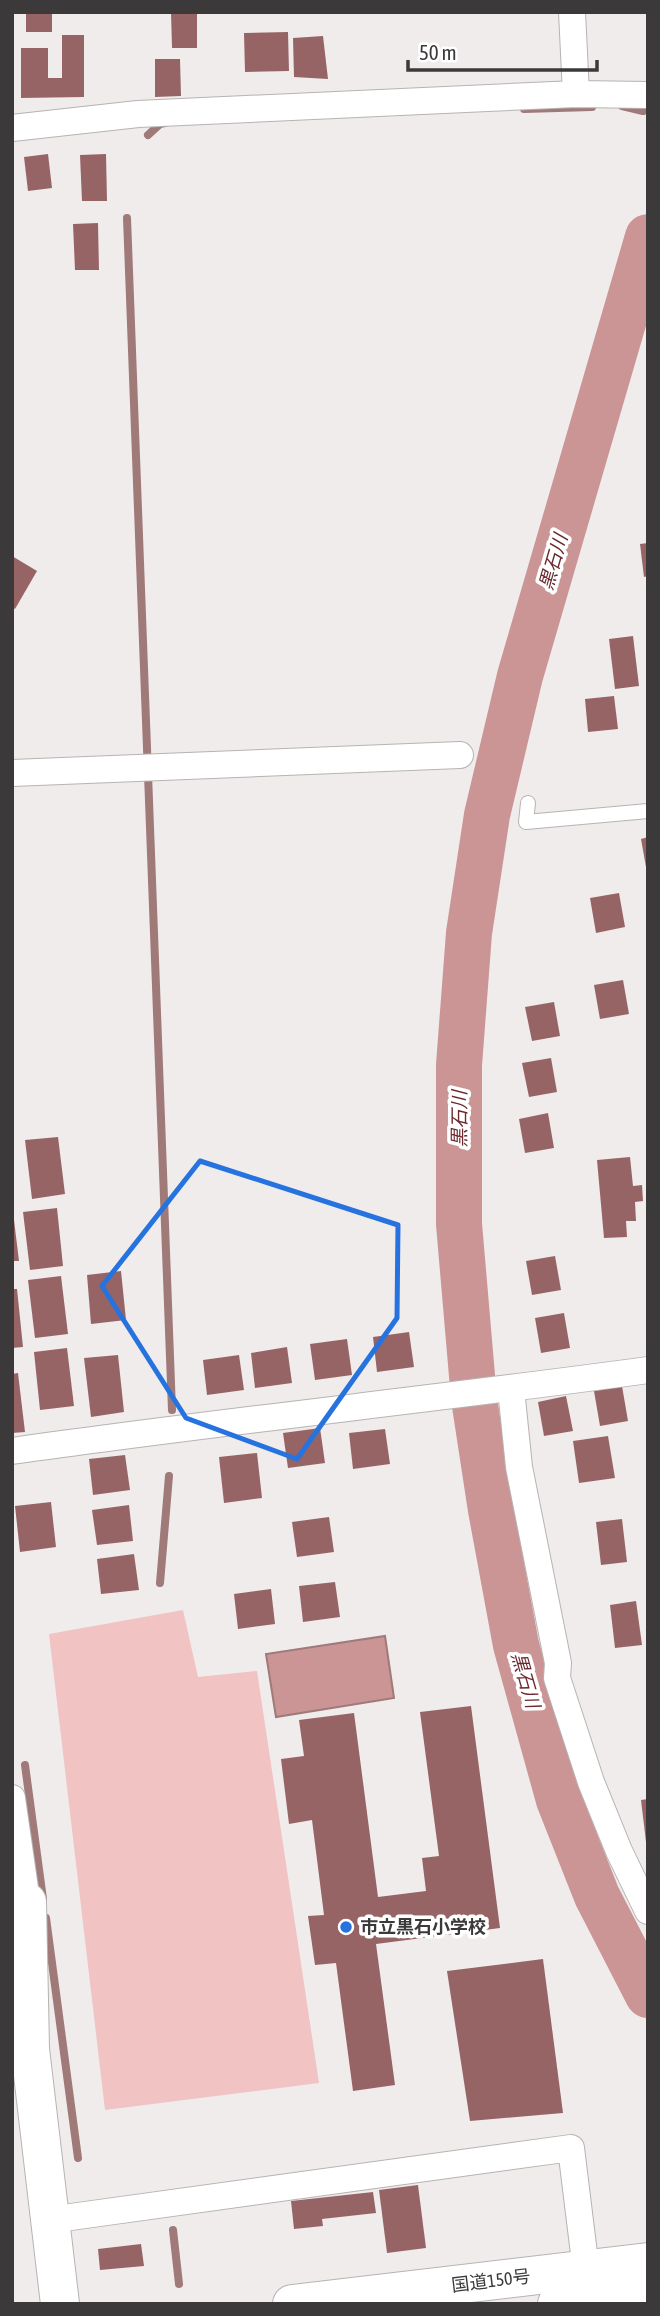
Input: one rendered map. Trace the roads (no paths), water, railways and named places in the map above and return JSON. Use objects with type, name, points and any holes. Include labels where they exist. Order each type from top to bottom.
[{"type":"main road","points":[[27,1902],[30,2049],[60,2304]]},
{"type":"main road","name":"国道150号","points":[[582,2294],[648,2262]]},
{"type":"main road","name":"国道150号","points":[[292,2304],[648,2294]]},
{"type":"street","points":[[572,12],[576,94]]},
{"type":"street","points":[[12,128],[138,114],[576,94],[644,95]]},
{"type":"street","points":[[12,773],[460,755]]},
{"type":"street","points":[[12,1451],[189,1426],[648,1370]]},
{"type":"street","points":[[506,1389],[558,1662],[557,1678],[591,1782],[619,1851],[648,1911]]},
{"type":"street","points":[[12,1798],[27,1902]]},
{"type":"street","points":[[50,2220],[570,2148],[582,2294]]},
{"type":"lane","points":[[527,803],[526,822],[648,811]]},
{"type":"waterway","points":[[622,106],[643,111]]},
{"type":"waterway","points":[[524,109],[592,107]]},
{"type":"waterway","points":[[148,135],[165,123]]},
{"type":"waterway","points":[[127,218],[172,1410]]},
{"type":"waterway","name":"黒石川","points":[[648,237],[520,676],[487,815],[469,933],[459,1065],[459,1224],[474,1399],[516,1645],[559,1800],[597,1896],[648,1995]]},
{"type":"waterway","points":[[160,1583],[169,1476]]},
{"type":"waterway","points":[[25,1765],[43,1899]]},
{"type":"waterway","points":[[46,1918],[78,2158]]},
{"type":"waterway","points":[[173,2230],[179,2284]]},
{"type":"place","name":"市立黒石小学校","points":[[346,1927]]}]
